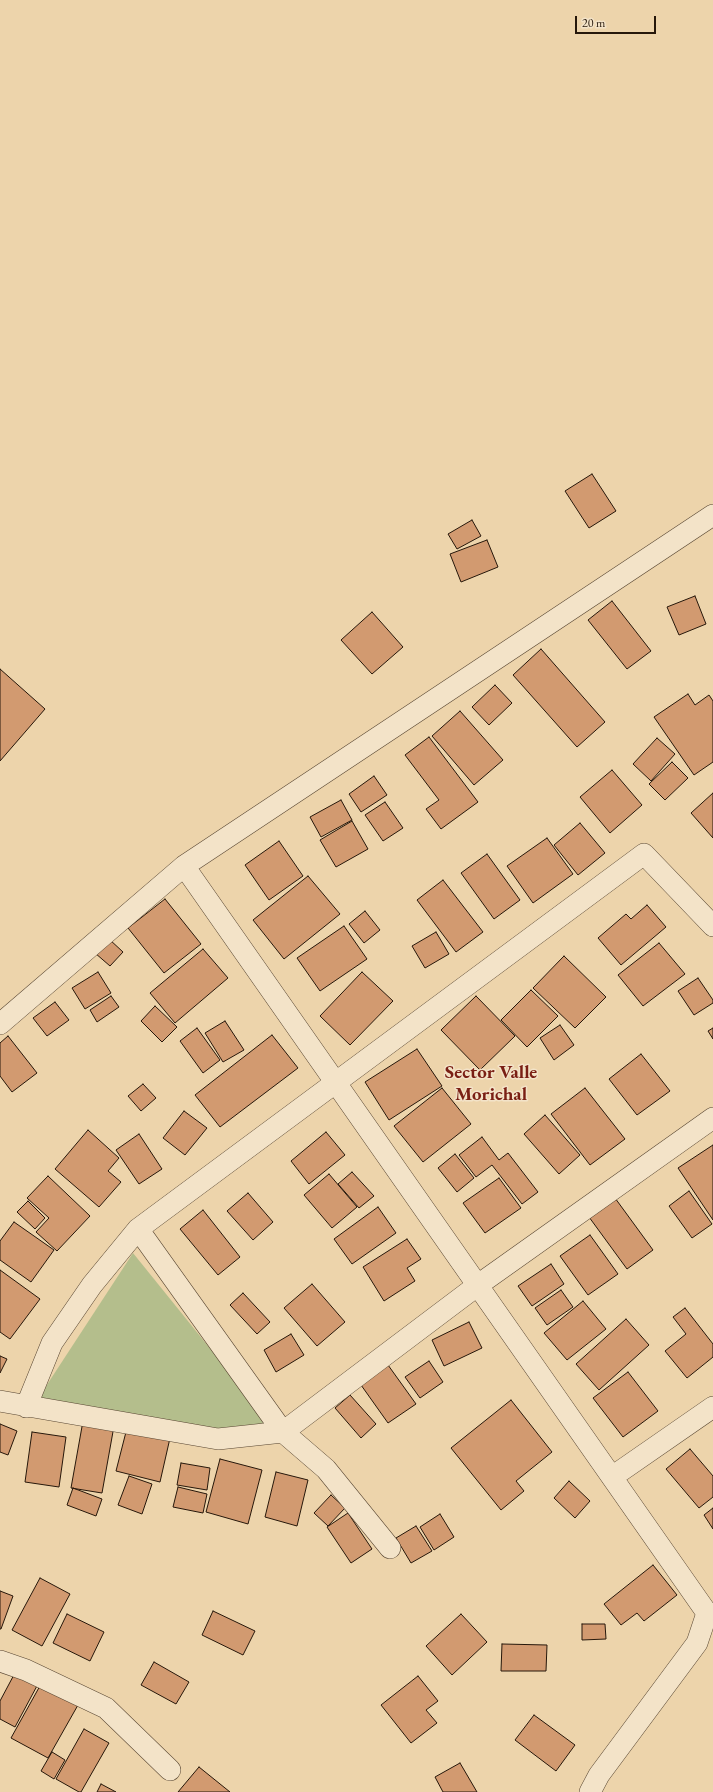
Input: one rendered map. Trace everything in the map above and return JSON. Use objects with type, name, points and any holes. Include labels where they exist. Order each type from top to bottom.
[{"type":"street","points":[[0,1024],[184,866],[713,515]]},
{"type":"street","points":[[26,1407],[52,1344],[92,1285],[138,1229],[644,854],[713,926]]},
{"type":"street","points":[[184,866],[707,1613],[697,1643],[599,1775],[590,1792]]},
{"type":"street","points":[[0,1401],[26,1407],[218,1439],[283,1432],[478,1286],[713,1118]]},
{"type":"street","points":[[138,1229],[283,1432],[326,1469],[390,1548]]},
{"type":"street","points":[[612,1478],[713,1407]]},
{"type":"street","points":[[0,1661],[26,1670],[106,1708],[170,1770]]},
{"type":"green space","points":[[133,1253],[271,1424],[213,1431],[37,1400]]},
{"type":"building","points":[[592,474],[616,511],[589,528],[565,491]]},
{"type":"building","points":[[472,520],[481,536],[457,549],[448,534]]},
{"type":"building","points":[[487,540],[498,567],[461,582],[450,554]]},
{"type":"building","points":[[695,596],[706,624],[679,635],[667,607]]},
{"type":"building","points":[[612,601],[651,651],[627,669],[588,620]]},
{"type":"building","points":[[372,612],[403,647],[372,674],[341,640]]},
{"type":"building","points":[[541,649],[605,722],[577,747],[513,675]]},
{"type":"building","points":[[0,669],[45,709],[0,761]]},
{"type":"building","points":[[495,685],[512,703],[489,725],[472,707]]},
{"type":"building","points":[[688,694],[695,705],[709,695],[713,701],[713,762],[694,775],[654,717]]},
{"type":"building","points":[[460,711],[503,760],[474,785],[432,736]]},
{"type":"building","points":[[429,737],[478,802],[441,829],[426,809],[439,800],[405,755]]},
{"type":"building","points":[[657,738],[675,754],[651,781],[633,764]]},
{"type":"building","points":[[672,762],[688,778],[665,800],[649,784]]},
{"type":"building","points":[[612,770],[642,805],[610,833],[580,797]]},
{"type":"building","points":[[374,776],[387,795],[361,812],[349,794]]},
{"type":"building","points":[[713,793],[713,838],[691,813]]},
{"type":"building","points":[[341,800],[352,820],[321,837],[310,817]]},
{"type":"building","points":[[385,802],[403,828],[383,841],[365,815]]},
{"type":"building","points":[[352,821],[368,849],[336,867],[320,840]]},
{"type":"building","points":[[580,823],[605,853],[578,875],[554,845]]},
{"type":"building","points":[[547,838],[573,874],[533,903],[507,866]]},
{"type":"building","points":[[279,841],[303,876],[269,900],[245,865]]},
{"type":"building","points":[[487,854],[520,900],[494,919],[461,873]]},
{"type":"building","points":[[308,876],[340,914],[284,959],[253,920]]},
{"type":"building","points":[[443,880],[483,932],[456,952],[417,900]]},
{"type":"building","points":[[165,899],[201,944],[164,973],[128,928]]},
{"type":"building","points":[[647,905],[666,927],[621,965],[598,938],[626,914],[631,919]]},
{"type":"building","points":[[365,911],[380,930],[364,943],[349,924]]},
{"type":"building","points":[[344,926],[367,959],[320,991],[297,958]]},
{"type":"building","points":[[436,932],[449,954],[425,968],[412,946]]},
{"type":"building","points":[[109,939],[123,952],[110,966],[95,953]]},
{"type":"building","points":[[659,943],[685,974],[643,1006],[618,975]]},
{"type":"building","points":[[203,949],[228,978],[175,1023],[150,993]]},
{"type":"building","points":[[564,956],[606,997],[575,1028],[533,988]]},
{"type":"building","points":[[98,972],[111,993],[85,1009],[72,988]]},
{"type":"building","points":[[362,972],[393,1001],[350,1045],[320,1016]]},
{"type":"building","points":[[698,978],[713,1000],[713,1003],[694,1015],[678,991]]},
{"type":"building","points":[[531,990],[558,1016],[527,1047],[501,1020]]},
{"type":"building","points":[[111,996],[119,1007],[97,1022],[90,1010]]},
{"type":"building","points":[[476,996],[515,1036],[480,1070],[441,1030]]},
{"type":"building","points":[[55,1002],[69,1020],[47,1036],[33,1018]]},
{"type":"building","points":[[155,1006],[177,1027],[162,1042],[141,1021]]},
{"type":"building","points":[[225,1021],[244,1050],[223,1062],[205,1033]]},
{"type":"building","points":[[560,1025],[574,1045],[554,1060],[540,1038]]},
{"type":"building","points":[[197,1028],[220,1060],[203,1073],[180,1041]]},
{"type":"building","points":[[713,1028],[713,1039],[708,1031]]},
{"type":"building","points":[[272,1035],[298,1068],[220,1127],[195,1095]]},
{"type":"building","points":[[8,1036],[37,1073],[12,1092],[0,1076],[0,1043]]},
{"type":"building","points":[[417,1049],[442,1086],[389,1120],[365,1082]]},
{"type":"building","points":[[641,1054],[670,1091],[637,1115],[609,1079]]},
{"type":"building","points":[[143,1084],[156,1098],[141,1111],[128,1096]]},
{"type":"building","points":[[442,1088],[471,1124],[423,1162],[394,1126]]},
{"type":"building","points":[[585,1088],[625,1139],[590,1165],[551,1114]]},
{"type":"building","points":[[184,1111],[207,1128],[185,1155],[163,1138]]},
{"type":"building","points":[[545,1115],[580,1155],[559,1174],[524,1134]]},
{"type":"building","points":[[88,1130],[119,1158],[108,1171],[121,1182],[99,1207],[55,1169]]},
{"type":"building","points":[[326,1132],[345,1155],[309,1184],[291,1161]]},
{"type":"building","points":[[139,1134],[162,1169],[139,1184],[116,1150]]},
{"type":"building","points":[[482,1137],[499,1160],[508,1153],[538,1192],[522,1204],[492,1165],[476,1177],[459,1155]]},
{"type":"building","points":[[713,1145],[713,1220],[678,1168]]},
{"type":"building","points":[[455,1154],[474,1178],[457,1192],[438,1168]]},
{"type":"building","points":[[352,1172],[374,1196],[359,1208],[338,1184]]},
{"type":"building","points":[[329,1174],[357,1207],[332,1228],[304,1195]]},
{"type":"building","points":[[48,1176],[90,1216],[57,1251],[36,1232],[49,1218],[27,1198]]},
{"type":"building","points":[[499,1178],[521,1208],[485,1233],[463,1203]]},
{"type":"building","points":[[689,1191],[712,1224],[692,1238],[669,1206]]},
{"type":"building","points":[[248,1193],[273,1222],[253,1240],[227,1211]]},
{"type":"building","points":[[615,1198],[653,1250],[627,1269],[589,1217]]},
{"type":"building","points":[[28,1201],[45,1218],[35,1229],[17,1212]]},
{"type":"building","points":[[378,1207],[396,1233],[352,1264],[334,1239]]},
{"type":"building","points":[[203,1210],[240,1257],[218,1275],[180,1229]]},
{"type":"building","points":[[14,1222],[54,1250],[31,1282],[0,1260],[0,1241]]},
{"type":"building","points":[[590,1235],[618,1274],[588,1295],[560,1256]]},
{"type":"building","points":[[407,1239],[421,1259],[407,1268],[415,1281],[384,1301],[363,1267]]},
{"type":"building","points":[[551,1264],[564,1284],[532,1306],[518,1286]]},
{"type":"building","points":[[0,1270],[40,1299],[10,1339],[0,1332]]},
{"type":"building","points":[[312,1284],[345,1322],[317,1346],[284,1308]]},
{"type":"building","points":[[561,1290],[573,1307],[547,1325],[535,1308]]},
{"type":"building","points":[[243,1293],[270,1322],[257,1334],[230,1305]]},
{"type":"building","points":[[583,1301],[606,1329],[567,1360],[544,1333]]},
{"type":"building","points":[[685,1308],[713,1344],[713,1357],[687,1378],[665,1351],[686,1334],[673,1317]]},
{"type":"building","points":[[626,1319],[649,1345],[599,1390],[576,1364]]},
{"type":"building","points":[[469,1322],[482,1348],[444,1366],[432,1340]]},
{"type":"building","points":[[291,1334],[304,1355],[276,1372],[264,1350]]},
{"type":"building","points":[[0,1356],[7,1359],[0,1373]]},
{"type":"building","points":[[429,1361],[443,1382],[420,1398],[405,1377]]},
{"type":"building","points":[[388,1365],[416,1404],[388,1423],[361,1385]]},
{"type":"building","points":[[628,1372],[658,1411],[623,1437],[593,1398]]},
{"type":"building","points":[[350,1395],[376,1424],[361,1438],[335,1408]]},
{"type":"building","points":[[511,1400],[552,1452],[516,1481],[524,1491],[501,1510],[451,1448]]},
{"type":"building","points":[[83,1421],[114,1426],[102,1493],[71,1488]]},
{"type":"building","points":[[0,1424],[17,1431],[8,1455],[0,1452]]},
{"type":"building","points":[[127,1428],[170,1438],[160,1482],[116,1471]]},
{"type":"building","points":[[32,1432],[66,1437],[59,1487],[25,1482]]},
{"type":"building","points":[[690,1449],[713,1476],[713,1497],[699,1508],[666,1469]]},
{"type":"building","points":[[220,1459],[262,1470],[248,1524],[206,1512]]},
{"type":"building","points":[[181,1463],[210,1468],[207,1490],[177,1485]]},
{"type":"building","points":[[276,1472],[308,1480],[297,1526],[265,1517]]},
{"type":"building","points":[[129,1476],[152,1484],[142,1514],[118,1505]]},
{"type":"building","points":[[569,1481],[590,1501],[575,1518],[554,1498]]},
{"type":"building","points":[[178,1487],[207,1494],[203,1513],[173,1507]]},
{"type":"building","points":[[73,1488],[102,1499],[96,1516],[67,1505]]},
{"type":"building","points":[[331,1495],[345,1508],[328,1526],[314,1513]]},
{"type":"building","points":[[713,1508],[713,1529],[704,1515]]},
{"type":"building","points":[[348,1513],[372,1549],[351,1563],[327,1527]]},
{"type":"building","points":[[440,1514],[454,1537],[434,1550],[420,1527]]},
{"type":"building","points":[[416,1526],[432,1551],[411,1563],[396,1538]]},
{"type":"building","points":[[653,1565],[677,1595],[644,1621],[637,1613],[621,1625],[604,1604]]},
{"type":"building","points":[[40,1578],[70,1594],[42,1646],[12,1630]]},
{"type":"building","points":[[0,1591],[13,1596],[1,1629],[0,1629]]},
{"type":"building","points":[[213,1611],[255,1631],[243,1655],[202,1635]]},
{"type":"building","points":[[67,1614],[104,1632],[90,1661],[53,1643]]},
{"type":"building","points":[[461,1614],[487,1642],[452,1675],[426,1646]]},
{"type":"building","points":[[582,1624],[605,1624],[606,1639],[582,1640]]},
{"type":"building","points":[[502,1644],[547,1645],[546,1671],[501,1671]]},
{"type":"building","points":[[154,1662],[189,1682],[176,1704],[141,1685]]},
{"type":"building","points":[[16,1671],[38,1684],[15,1727],[0,1719],[0,1701]]},
{"type":"building","points":[[418,1676],[438,1701],[426,1710],[437,1723],[411,1743],[381,1705]]},
{"type":"building","points":[[41,1684],[78,1705],[48,1758],[11,1738]]},
{"type":"building","points":[[534,1715],[575,1745],[556,1771],[515,1740]]},
{"type":"building","points":[[84,1729],[109,1743],[81,1792],[79,1792],[56,1779]]},
{"type":"building","points":[[52,1752],[65,1760],[54,1779],[41,1771]]},
{"type":"building","points":[[460,1763],[477,1792],[443,1792],[435,1777]]},
{"type":"building","points":[[199,1767],[230,1792],[178,1792]]},
{"type":"building","points":[[101,1784],[116,1792],[97,1792]]},
{"type":"district","name":"Sector Valle Morichal","points":[[491,1084]]}]
